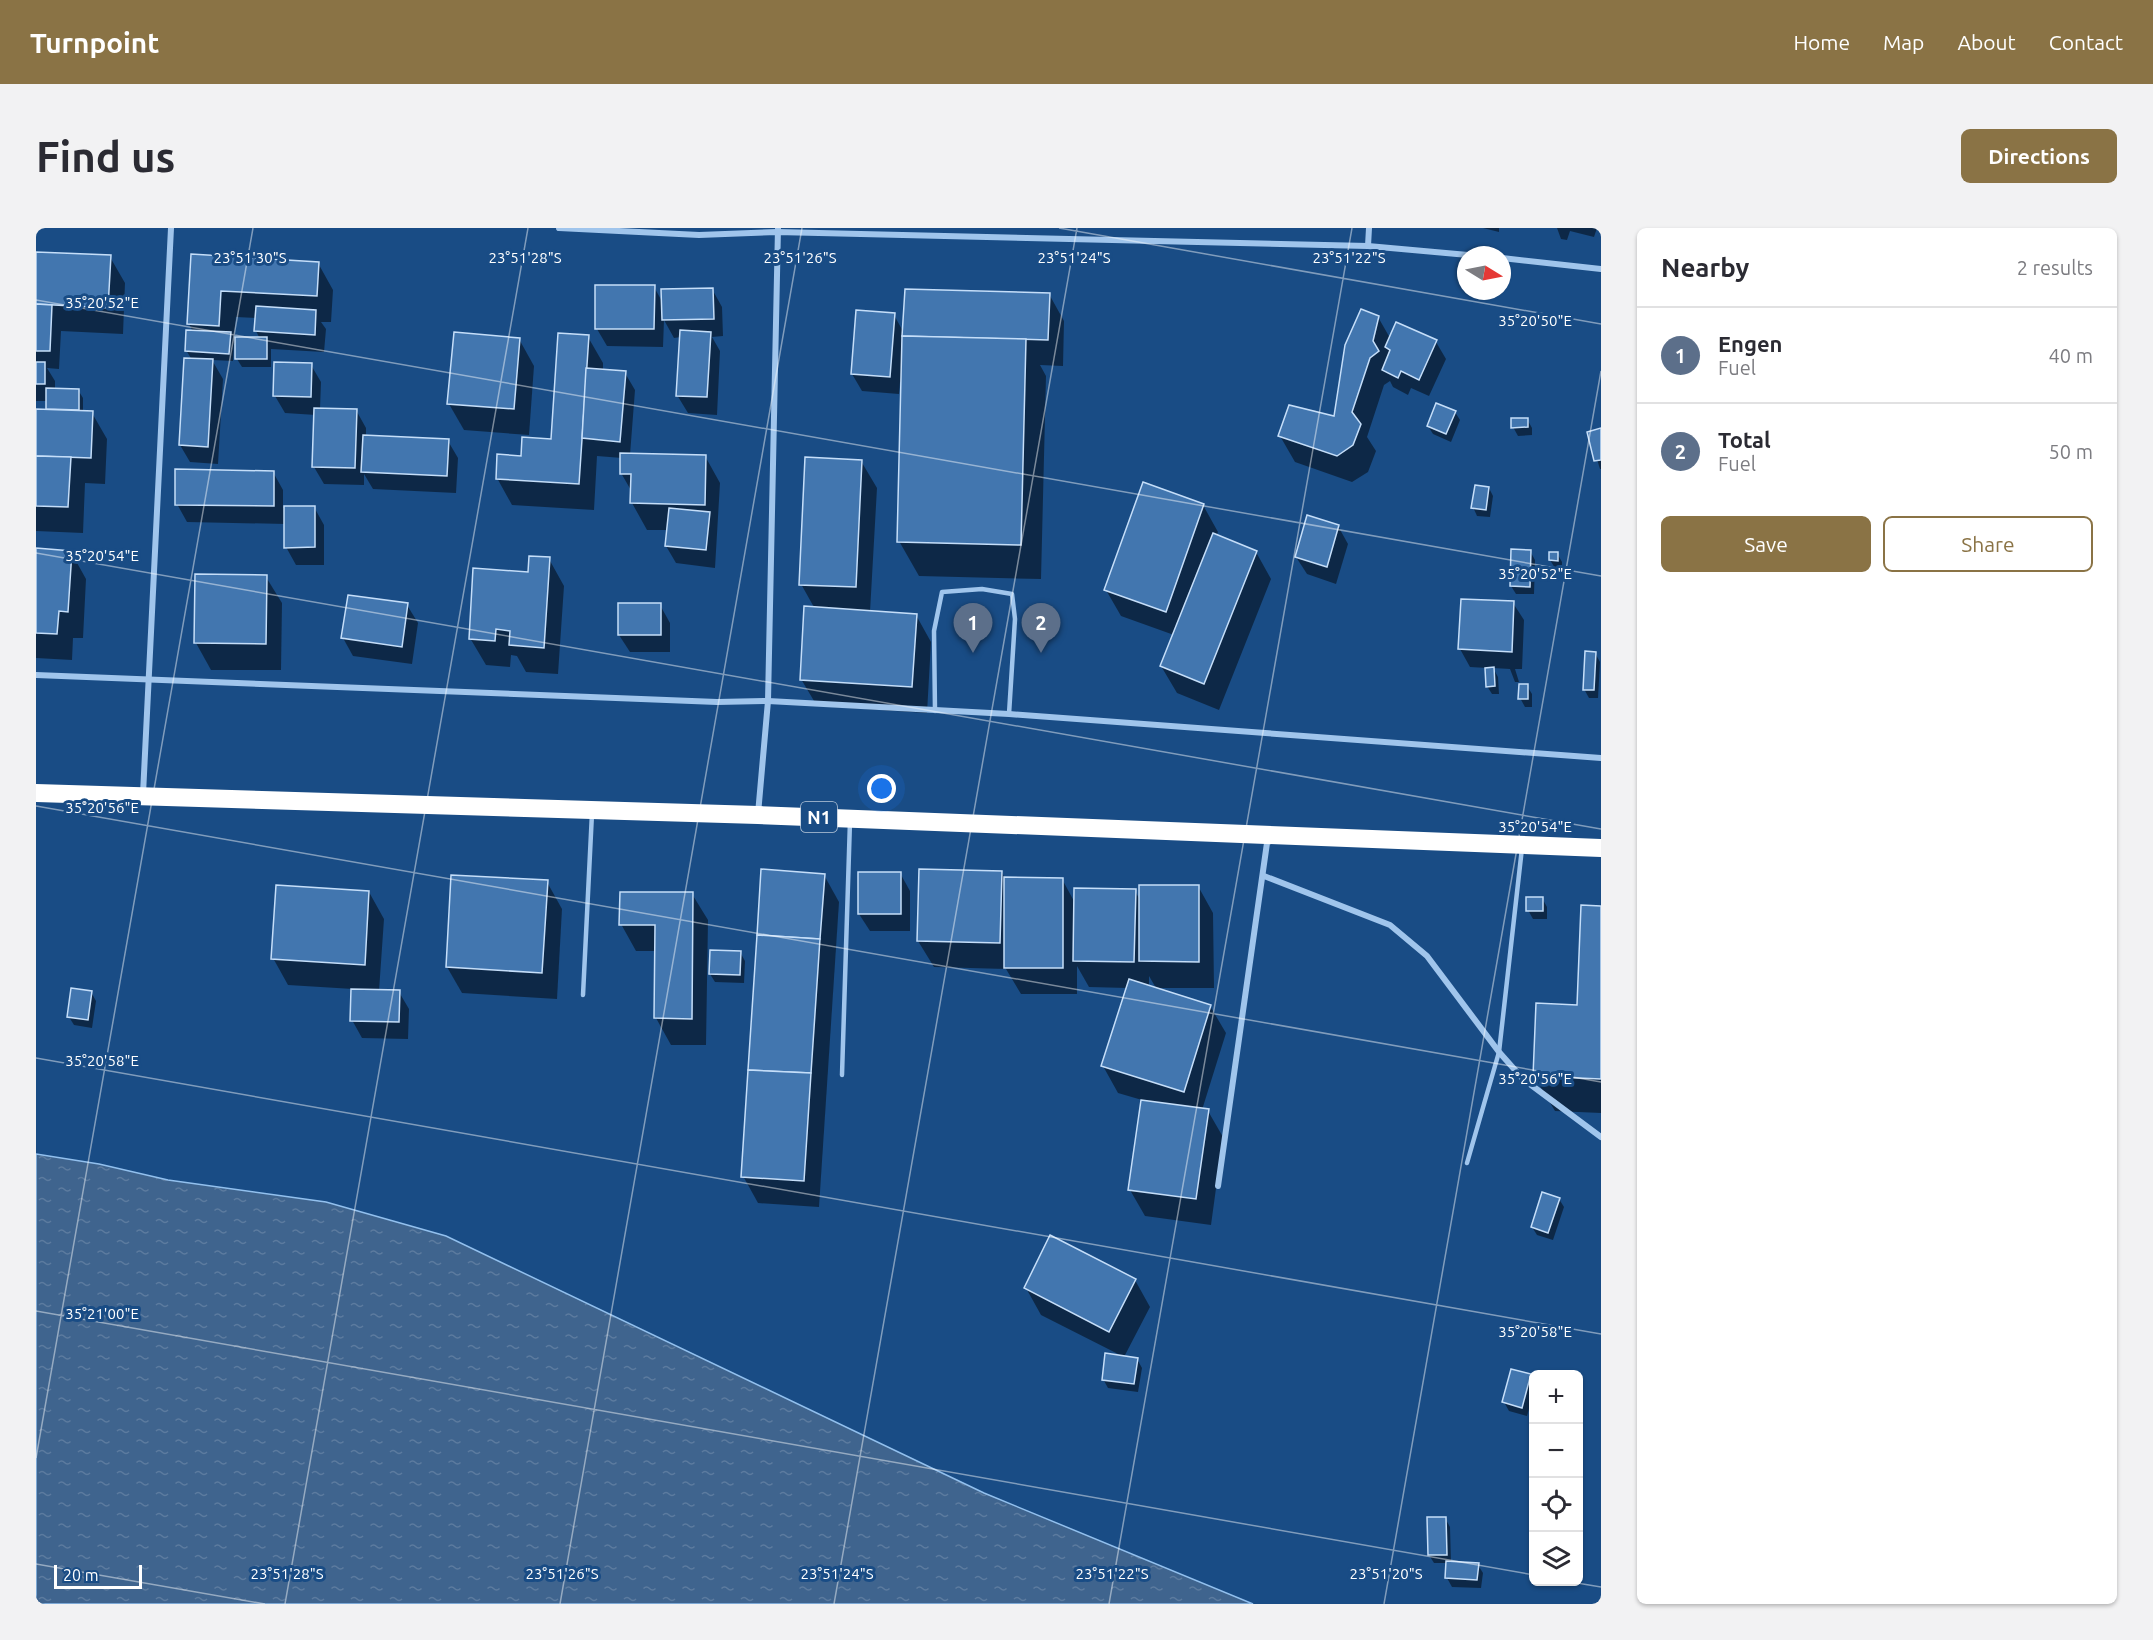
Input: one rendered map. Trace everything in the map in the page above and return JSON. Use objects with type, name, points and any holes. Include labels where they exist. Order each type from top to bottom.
[{"type":"highway","name":"N1","points":[[36,793],[758,815],[1601,848]]},
{"type":"street","points":[[143,796],[171,228]]},
{"type":"street","points":[[559,228],[699,235],[777,230],[1368,246],[1457,254]]},
{"type":"street","points":[[1368,246],[1369,228]]},
{"type":"street","points":[[758,815],[768,701],[777,230]]},
{"type":"street","points":[[1511,259],[1601,270]]},
{"type":"street","points":[[36,675],[717,702],[768,701],[1009,714],[1601,758]]},
{"type":"street","points":[[1218,1186],[1268,836]]},
{"type":"street","points":[[1264,876],[1390,925],[1427,956],[1498,1052],[1523,1079],[1601,1137]]},
{"type":"lane","points":[[935,711],[934,631],[942,592],[982,589],[1012,594],[1015,619],[1009,714]]},
{"type":"lane","points":[[583,995],[592,810]]},
{"type":"lane","points":[[842,1075],[850,819]]},
{"type":"lane","points":[[1467,1163],[1498,1052],[1523,845]]},
{"type":"water","points":[[36,1154],[99,1164],[168,1180],[326,1202],[446,1236],[984,1493],[1253,1604],[36,1604]]},
{"type":"building","points":[[36,252],[111,255],[108,308],[36,304]]},
{"type":"building","points":[[191,254],[319,262],[317,296],[221,291],[219,326],[187,324]]},
{"type":"building","points":[[595,285],[655,285],[654,329],[595,329]]},
{"type":"building","points":[[713,288],[714,319],[662,320],[661,289]]},
{"type":"building","points":[[905,289],[1050,293],[1048,340],[902,336]]},
{"type":"building","points":[[36,304],[52,305],[50,351],[36,351]]},
{"type":"building","points":[[256,306],[316,310],[315,335],[254,331]]},
{"type":"building","points":[[1361,309],[1379,316],[1373,341],[1379,351],[1370,358],[1352,412],[1361,424],[1353,445],[1337,456],[1278,436],[1289,405],[1334,416],[1345,345]]},
{"type":"building","points":[[856,310],[895,313],[890,377],[851,374]]},
{"type":"building","points":[[1396,322],[1437,340],[1419,380],[1401,371],[1398,378],[1382,370],[1390,350],[1385,347]]},
{"type":"building","points":[[186,330],[231,332],[229,354],[185,351]]},
{"type":"building","points":[[680,330],[711,332],[707,397],[676,396]]},
{"type":"building","points":[[454,332],[520,338],[514,409],[447,404]]},
{"type":"building","points":[[558,333],[589,335],[579,484],[496,479],[497,454],[521,456],[522,437],[551,439]]},
{"type":"building","points":[[902,336],[1026,339],[1021,545],[897,542]]},
{"type":"building","points":[[235,337],[267,337],[267,359],[235,359]]},
{"type":"building","points":[[184,358],[213,359],[208,447],[179,445]]},
{"type":"building","points":[[36,362],[45,362],[45,384],[36,384]]},
{"type":"building","points":[[274,362],[312,363],[311,397],[273,396]]},
{"type":"building","points":[[586,368],[626,371],[620,442],[582,438]]},
{"type":"building","points":[[46,388],[79,389],[79,410],[46,409]]},
{"type":"building","points":[[1436,403],[1456,411],[1446,434],[1427,426]]},
{"type":"building","points":[[314,408],[357,409],[355,468],[312,467]]},
{"type":"building","points":[[36,409],[93,411],[91,458],[36,456]]},
{"type":"building","points":[[1511,418],[1528,418],[1528,427],[1511,428]]},
{"type":"building","points":[[1601,428],[1601,460],[1594,461],[1587,432]]},
{"type":"building","points":[[363,435],[449,439],[447,476],[361,472]]},
{"type":"building","points":[[620,453],[706,455],[705,505],[630,503],[631,474],[620,474]]},
{"type":"building","points":[[36,456],[71,457],[68,507],[36,506]]},
{"type":"building","points":[[805,457],[862,460],[856,587],[799,585]]},
{"type":"building","points":[[175,469],[274,471],[274,506],[175,505]]},
{"type":"building","points":[[1143,482],[1204,504],[1166,612],[1104,590]]},
{"type":"building","points":[[1475,485],[1489,487],[1486,510],[1471,508]]},
{"type":"building","points":[[284,506],[315,506],[315,547],[284,548]]},
{"type":"building","points":[[669,508],[710,512],[706,550],[665,546]]},
{"type":"building","points":[[1307,515],[1339,525],[1327,567],[1295,557]]},
{"type":"building","points":[[1213,533],[1257,551],[1204,684],[1160,666]]},
{"type":"building","points":[[36,548],[72,551],[68,612],[59,611],[57,634],[36,633]]},
{"type":"building","points":[[1511,549],[1531,550],[1530,587],[1510,586]]},
{"type":"building","points":[[1549,552],[1558,552],[1558,561],[1549,560]]},
{"type":"building","points":[[529,556],[550,557],[544,648],[509,645],[510,631],[496,629],[495,641],[469,639],[473,568],[528,572]]},
{"type":"building","points":[[195,574],[267,575],[266,644],[194,643]]},
{"type":"building","points":[[348,595],[408,603],[402,647],[341,638]]},
{"type":"building","points":[[1461,599],[1514,601],[1512,652],[1458,649]]},
{"type":"building","points":[[618,603],[661,603],[661,635],[618,635]]},
{"type":"building","points":[[804,606],[917,614],[912,687],[800,680]]},
{"type":"building","points":[[1585,651],[1596,652],[1594,690],[1583,690]]},
{"type":"building","points":[[1494,667],[1495,686],[1486,687],[1485,668]]},
{"type":"building","points":[[1519,684],[1528,684],[1528,699],[1518,699]]},
{"type":"building","points":[[761,869],[825,874],[820,939],[757,935]]},
{"type":"building","points":[[919,869],[1002,871],[1000,943],[917,941]]},
{"type":"building","points":[[858,872],[901,872],[901,914],[858,914]]},
{"type":"building","points":[[451,875],[548,880],[542,973],[446,967]]},
{"type":"building","points":[[1004,877],[1063,878],[1063,968],[1004,968]]},
{"type":"building","points":[[276,885],[369,891],[365,965],[271,959]]},
{"type":"building","points":[[1139,885],[1199,885],[1199,962],[1139,961]]},
{"type":"building","points":[[1074,888],[1136,889],[1134,962],[1073,961]]},
{"type":"building","points":[[620,892],[693,892],[692,1019],[654,1018],[655,925],[619,925]]},
{"type":"building","points":[[1526,897],[1543,897],[1543,911],[1526,911]]},
{"type":"building","points":[[1581,905],[1601,906],[1601,1079],[1533,1076],[1536,1003],[1577,1005]]},
{"type":"building","points":[[757,935],[820,939],[811,1073],[748,1070]]},
{"type":"building","points":[[710,950],[741,951],[740,975],[709,974]]},
{"type":"building","points":[[1129,979],[1211,1005],[1184,1092],[1101,1066]]},
{"type":"building","points":[[71,988],[92,991],[88,1020],[67,1017]]},
{"type":"building","points":[[351,989],[400,990],[399,1022],[350,1021]]},
{"type":"building","points":[[748,1070],[811,1073],[804,1181],[741,1177]]},
{"type":"building","points":[[1141,1100],[1209,1109],[1196,1199],[1128,1190]]},
{"type":"building","points":[[1542,1192],[1560,1198],[1548,1233],[1531,1227]]},
{"type":"building","points":[[1050,1235],[1136,1279],[1109,1332],[1024,1288]]},
{"type":"building","points":[[1105,1353],[1138,1358],[1134,1384],[1102,1380]]},
{"type":"building","points":[[1511,1369],[1529,1374],[1522,1408],[1502,1402]]},
{"type":"building","points":[[1427,1517],[1446,1517],[1447,1555],[1428,1555]]},
{"type":"building","points":[[1446,1561],[1479,1563],[1477,1580],[1445,1578]]},
{"type":"place","name":"Engen","points":[[973,653]]},
{"type":"place","name":"Total","points":[[1041,653]]}]
